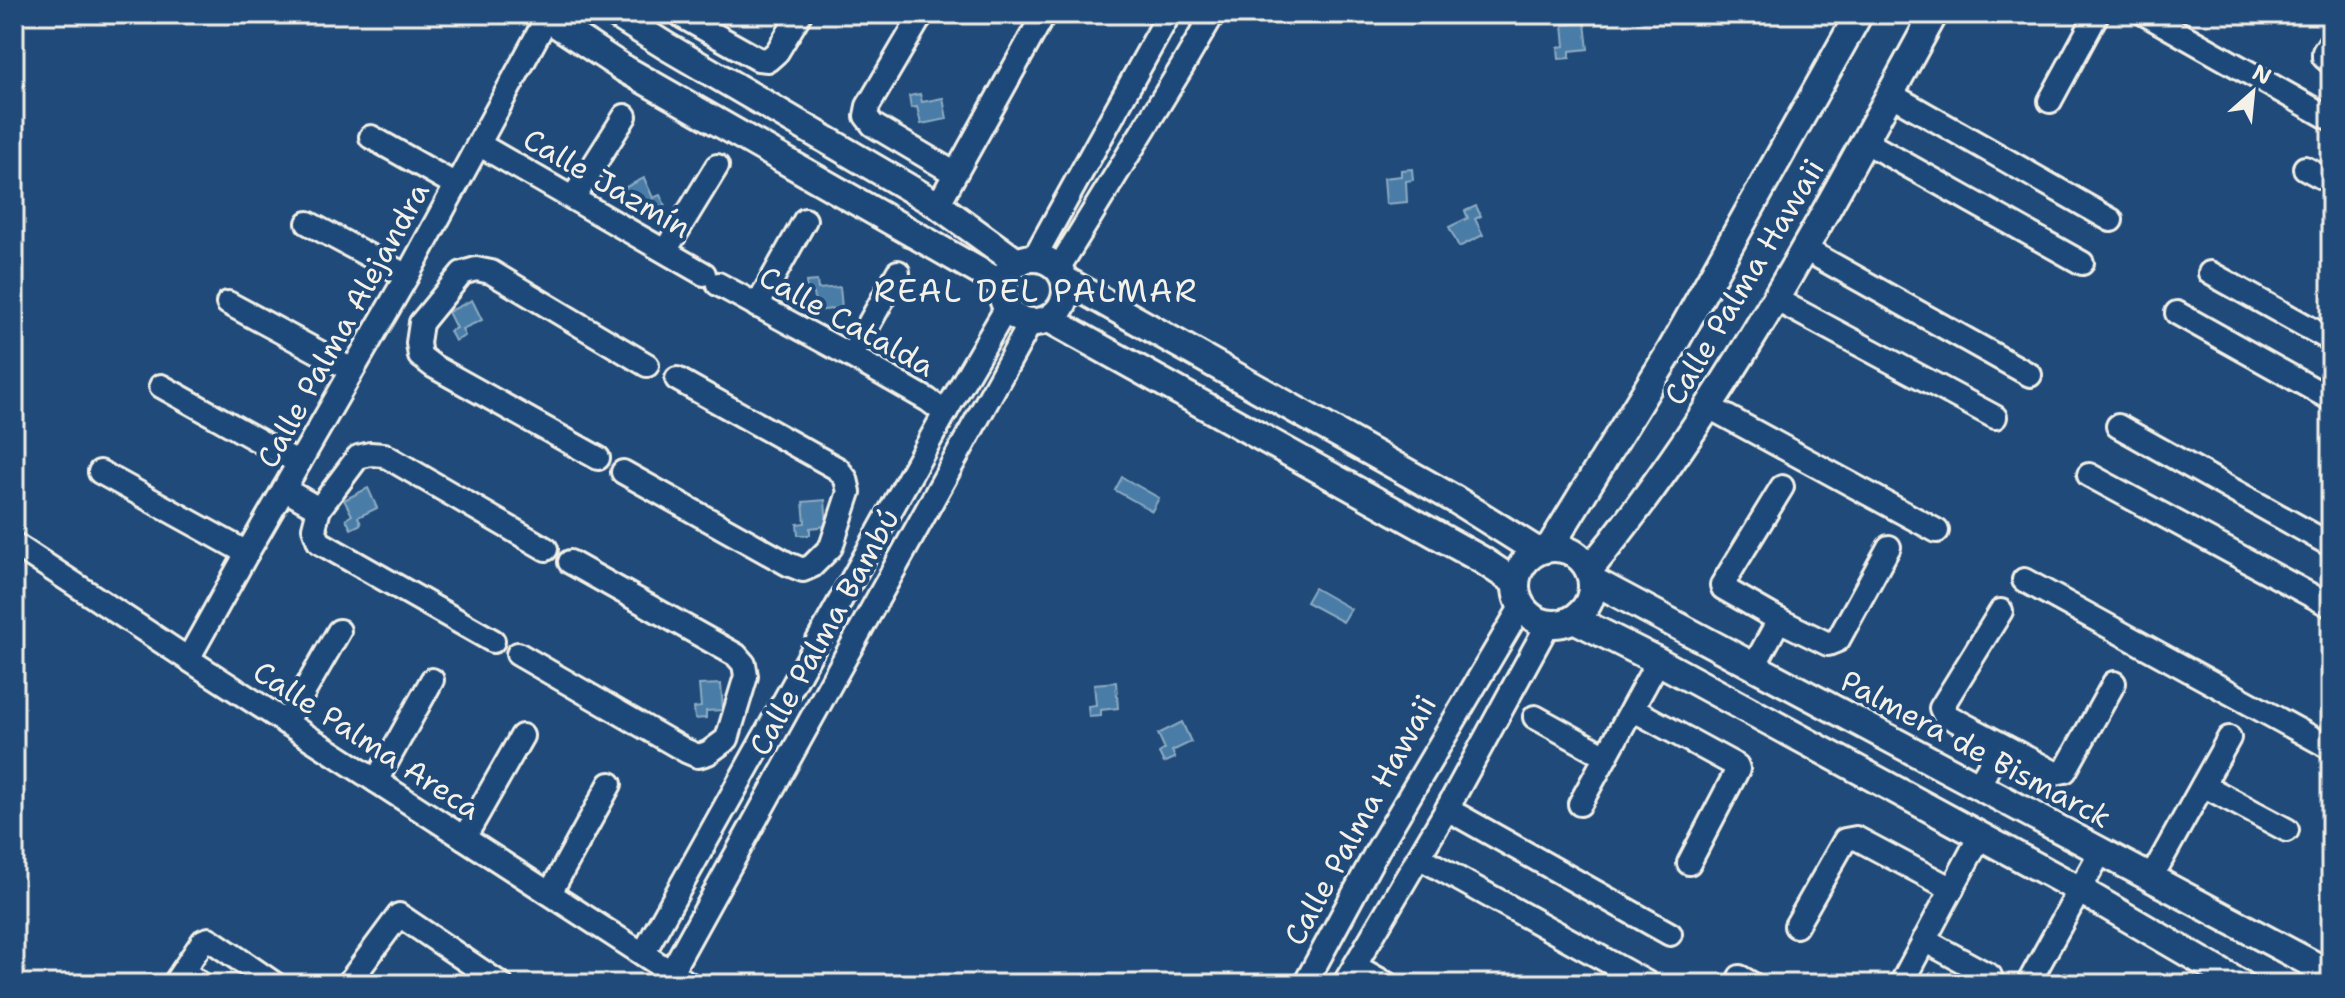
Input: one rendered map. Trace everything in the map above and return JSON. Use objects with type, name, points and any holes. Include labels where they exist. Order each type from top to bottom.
[{"type":"street","points":[[615,14],[1044,267],[1544,549]]},
{"type":"street","points":[[666,46],[684,16],[758,59],[768,60],[777,52],[800,14]]},
{"type":"street","points":[[922,14],[868,106],[866,116],[873,125],[954,173]]},
{"type":"street","points":[[938,205],[1044,14]]},
{"type":"street","points":[[1044,267],[1169,14]]},
{"type":"street","points":[[1005,296],[1008,272],[1044,267],[1182,67],[1213,14]]},
{"type":"street","name":"Calle Palma Hawaii","points":[[1544,549],[1671,350],[1859,14]]},
{"type":"street","name":"Calle Palma Hawaii","points":[[1590,575],[1709,407],[1775,299],[1934,14]]},
{"type":"street","points":[[2050,101],[2097,14]]},
{"type":"street","points":[[2145,14],[2331,119]]},
{"type":"street","points":[[546,15],[623,68],[1005,296],[1017,317],[1040,320],[1482,560],[1518,594],[1533,618],[1561,621],[1658,661],[2080,890],[2241,984]]},
{"type":"street","name":"Calle Palma Alejandra","points":[[188,659],[480,145],[546,15]]},
{"type":"street","points":[[2331,41],[2324,57],[2331,63]]},
{"type":"street","points":[[1890,94],[2111,220]]},
{"type":"street","points":[[573,198],[625,116]]},
{"type":"street","points":[[371,137],[456,185]]},
{"type":"street","points":[[1864,141],[2082,263]]},
{"type":"street","name":"Calle Jazmín","points":[[480,145],[711,279]]},
{"type":"street","points":[[665,251],[717,166]]},
{"type":"street","points":[[2305,168],[2331,182]]},
{"type":"street","points":[[757,306],[805,220]]},
{"type":"street","points":[[308,223],[407,276]]},
{"type":"street","points":[[1803,248],[2030,375]]},
{"type":"street","points":[[1040,320],[1058,312],[1066,293],[1044,267]]},
{"type":"street","points":[[598,458],[433,366],[420,356],[421,323],[462,273],[476,269],[491,272],[647,365]]},
{"type":"street","points":[[851,356],[898,272]]},
{"type":"street","points":[[2210,273],[2331,340]]},
{"type":"street","name":"Calle Catalda","points":[[711,279],[928,400],[945,413]]},
{"type":"street","name":"Calle Palma Bambú","points":[[643,954],[862,565],[1005,296]]},
{"type":"street","points":[[1775,299],[1995,417]]},
{"type":"street","points":[[228,303],[352,370]]},
{"type":"street","points":[[389,305],[421,323]]},
{"type":"street","points":[[2177,313],[2331,399]]},
{"type":"street","name":"Calle Palma Bambú","points":[[680,978],[1040,320]]},
{"type":"street","points":[[623,472],[803,570],[812,566],[831,547],[849,492],[846,479],[838,469],[677,379]]},
{"type":"street","points":[[161,386],[299,463]]},
{"type":"street","points":[[1709,407],[1937,531]]},
{"type":"street","points":[[2118,426],[2331,545]]},
{"type":"street","points":[[493,641],[319,542],[314,528],[319,509],[358,457],[384,455],[546,549]]},
{"type":"street","points":[[100,472],[247,553]]},
{"type":"street","points":[[2089,475],[2331,606]]},
{"type":"street","points":[[1782,487],[1722,585],[1779,620],[1833,644],[1889,547]]},
{"type":"street","points":[[284,489],[319,509]]},
{"type":"street","name":"Calle Palma Areca","points":[[14,544],[680,978]]},
{"type":"street","points":[[831,547],[862,565]]},
{"type":"street","points":[[1387,984],[1350,975],[1561,621],[1585,609],[1591,595],[1590,575],[1573,553],[1562,548],[1544,549],[1527,558],[1519,569],[1518,594]]},
{"type":"street","points":[[518,654],[698,756],[708,753],[727,739],[746,676],[744,664],[736,655],[570,562]]},
{"type":"street","name":"Palmera de Bismarck","points":[[1590,575],[2331,976]]},
{"type":"street","points":[[2024,580],[2331,748]]},
{"type":"street","name":"Calle Palma Hawaii","points":[[1305,984],[1518,594]]},
{"type":"street","points":[[2001,611],[1941,708],[1944,714],[2055,773],[2065,771],[2114,683]]},
{"type":"street","points":[[1754,666],[1779,620]]},
{"type":"street","points":[[286,723],[339,631]]},
{"type":"street","points":[[1580,804],[1658,661]]},
{"type":"street","points":[[376,781],[432,680]]},
{"type":"street","points":[[1632,709],[1737,766],[1689,863]]},
{"type":"street","points":[[1535,717],[1606,756]]},
{"type":"street","points":[[464,838],[522,736]]},
{"type":"street","points":[[2151,878],[2229,738]]},
{"type":"street","points":[[727,739],[754,755]]},
{"type":"street","points":[[1978,786],[2001,745]]},
{"type":"street","points":[[550,893],[610,784]]},
{"type":"street","points":[[2203,785],[2287,830]]},
{"type":"street","points":[[1447,809],[1670,934]]},
{"type":"street","points":[[1901,984],[1980,836]]},
{"type":"street","points":[[1796,926],[1845,840],[1850,838],[1856,838],[1952,889]]},
{"type":"street","points":[[2028,984],[2101,851]]},
{"type":"street","points":[[1419,857],[1647,983]]},
{"type":"street","points":[[348,984],[399,915],[501,984]]},
{"type":"street","points":[[186,980],[203,941],[209,939],[275,984]]},
{"type":"street","points":[[1924,940],[1990,976]]},
{"type":"street","points":[[2323,984],[2331,976]]},
{"type":"water","points":[[1585,23],[1588,49],[1570,51],[1570,58],[1559,59],[1558,47],[1565,46],[1563,25]]},
{"type":"water","points":[[920,94],[922,102],[943,98],[947,119],[921,124],[917,107],[911,108],[909,96]]},
{"type":"water","points":[[1412,169],[1413,180],[1406,181],[1407,202],[1386,204],[1384,178],[1401,176],[1401,170]]},
{"type":"water","points":[[644,178],[653,198],[660,195],[665,205],[655,210],[652,204],[636,212],[624,188]]},
{"type":"water","points":[[1476,206],[1481,216],[1475,219],[1483,235],[1459,247],[1449,227],[1468,218],[1465,211]]},
{"type":"water","points":[[817,281],[818,289],[840,287],[842,308],[815,311],[814,294],[807,294],[806,282]]},
{"type":"water","points":[[472,300],[482,320],[462,329],[465,336],[455,341],[450,331],[456,328],[448,312]]},
{"type":"water","points":[[1122,477],[1159,498],[1152,511],[1115,490]]},
{"type":"water","points":[[368,488],[377,508],[358,517],[361,524],[351,529],[346,519],[352,515],[344,500]]},
{"type":"water","points":[[825,500],[827,526],[810,528],[810,535],[798,535],[797,524],[805,523],[803,502]]},
{"type":"water","points":[[1314,588],[1351,609],[1343,622],[1306,602]]},
{"type":"water","points":[[1116,682],[1118,708],[1101,710],[1101,716],[1089,717],[1088,706],[1096,705],[1094,684]]},
{"type":"water","points":[[721,684],[723,710],[706,711],[706,718],[695,719],[694,708],[701,707],[699,685]]},
{"type":"water","points":[[1182,722],[1191,742],[1172,751],[1175,758],[1164,763],[1159,753],[1165,749],[1158,734]]},
{"type":"district","name":"REAL DEL PALMAR","points":[[1036,290]]}]
